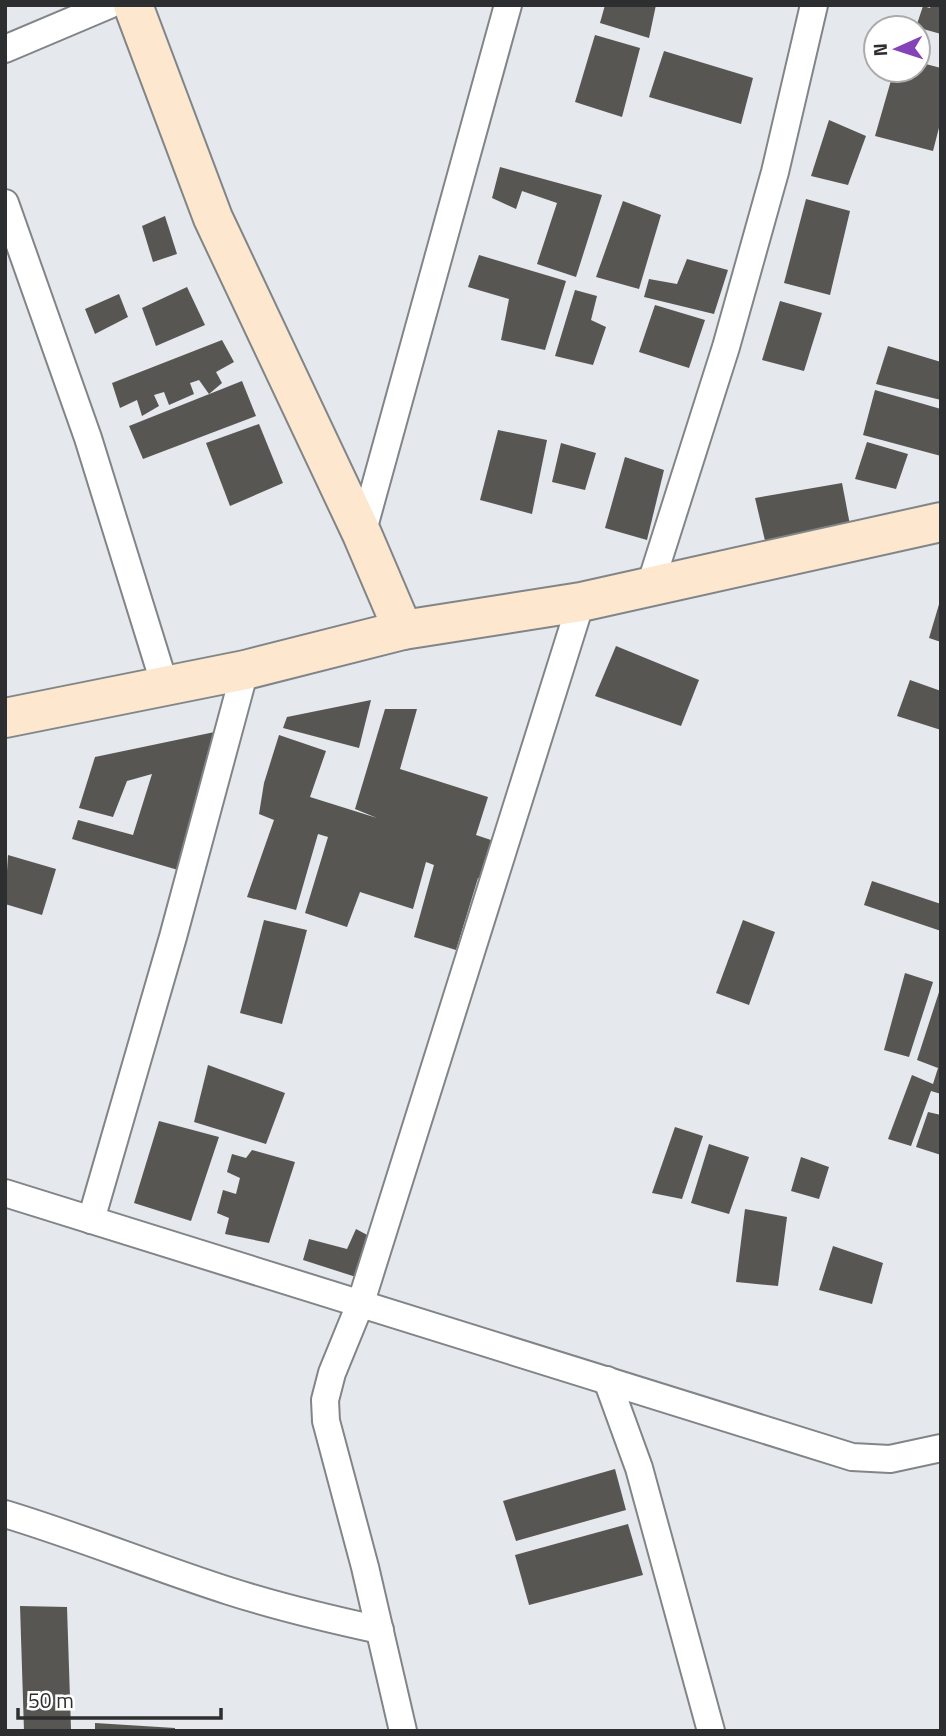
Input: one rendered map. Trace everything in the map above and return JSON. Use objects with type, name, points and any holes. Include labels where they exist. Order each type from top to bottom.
[{"type":"street","points":[[5,49],[109,5]]},
{"type":"street","points":[[133,5],[213,218],[362,534],[403,630]]},
{"type":"street","points":[[362,534],[508,5]]},
{"type":"street","points":[[650,586],[730,333],[775,172],[814,5]]},
{"type":"street","points":[[5,203],[88,438],[164,686]]},
{"type":"street","points":[[5,718],[245,670],[403,630],[581,602],[941,522]]},
{"type":"street","points":[[403,1731],[326,1421],[325,1400],[332,1373],[361,1302],[581,602]]},
{"type":"street","points":[[92,1220],[173,937],[245,670]]},
{"type":"street","points":[[5,1193],[852,1457],[890,1459],[941,1448]]},
{"type":"street","points":[[607,1380],[639,1468],[711,1731]]},
{"type":"street","points":[[5,1514],[81,1537],[227,1591],[297,1612],[380,1630]]},
{"type":"building","points":[[605,5],[656,5],[649,38],[600,23]]},
{"type":"building","points":[[931,5],[941,5],[941,34],[932,31],[932,14],[920,14],[923,6],[930,8]]},
{"type":"building","points":[[595,35],[640,48],[622,117],[575,102]]},
{"type":"building","points":[[664,51],[753,78],[741,124],[649,97]]},
{"type":"building","points":[[932,66],[941,68],[941,120],[933,151],[875,136],[890,84],[932,84]]},
{"type":"building","points":[[829,120],[866,136],[848,185],[811,176]]},
{"type":"building","points":[[500,167],[602,195],[576,277],[537,264],[557,203],[522,191],[516,209],[492,198]]},
{"type":"building","points":[[806,199],[850,211],[830,295],[784,283]]},
{"type":"building","points":[[623,201],[661,215],[639,289],[596,277]]},
{"type":"building","points":[[165,216],[177,254],[153,262],[142,226]]},
{"type":"building","points":[[479,255],[566,281],[545,350],[501,340],[509,299],[468,287]]},
{"type":"building","points":[[687,259],[728,270],[714,314],[644,297],[649,279],[677,284]]},
{"type":"building","points":[[187,287],[205,325],[156,346],[142,308]]},
{"type":"building","points":[[575,290],[597,296],[591,320],[606,327],[593,365],[555,356]]},
{"type":"building","points":[[119,294],[128,317],[95,334],[85,309]]},
{"type":"building","points":[[780,301],[822,313],[804,371],[762,360]]},
{"type":"building","points":[[655,305],[705,320],[689,368],[639,352]]},
{"type":"building","points":[[222,340],[234,362],[216,372],[222,383],[209,394],[199,380],[190,383],[194,394],[169,405],[164,392],[154,395],[159,406],[142,416],[137,400],[120,408],[112,383]]},
{"type":"building","points":[[888,346],[941,362],[941,400],[876,384]]},
{"type":"building","points":[[242,381],[256,416],[143,459],[129,426]]},
{"type":"building","points":[[875,390],[941,409],[941,456],[863,435]]},
{"type":"building","points":[[259,424],[283,483],[230,506],[206,443]]},
{"type":"building","points":[[498,430],[547,440],[532,514],[480,500]]},
{"type":"building","points":[[867,442],[908,454],[896,489],[855,479]]},
{"type":"building","points":[[561,443],[596,453],[585,490],[552,482]]},
{"type":"building","points":[[625,457],[664,470],[647,540],[605,528]]},
{"type":"building","points":[[842,483],[850,525],[766,545],[755,498]]},
{"type":"building","points":[[941,601],[941,642],[929,638]]},
{"type":"building","points":[[616,646],[699,680],[681,726],[595,696]]},
{"type":"building","points":[[910,680],[941,691],[941,730],[897,716]]},
{"type":"building","points":[[371,700],[359,748],[283,728],[287,717]]},
{"type":"building","points":[[385,709],[417,709],[400,769],[488,797],[476,835],[506,845],[494,883],[478,878],[456,950],[414,937],[434,865],[426,862],[413,909],[360,892],[347,927],[305,913],[328,837],[318,834],[296,910],[247,897],[274,820],[259,814],[264,783],[279,735],[326,751],[310,797],[377,818],[355,809]]},
{"type":"building","points":[[229,729],[185,872],[72,839],[78,820],[133,835],[152,774],[127,781],[113,817],[79,808],[95,757]]},
{"type":"building","points":[[8,855],[56,869],[42,915],[5,904]]},
{"type":"building","points":[[872,881],[941,904],[941,931],[864,905]]},
{"type":"building","points":[[264,920],[307,930],[282,1024],[240,1013]]},
{"type":"building","points":[[743,920],[775,932],[749,1005],[716,993]]},
{"type":"building","points":[[905,973],[933,982],[909,1057],[884,1050]]},
{"type":"building","points":[[940,989],[941,1094],[931,1091],[911,1146],[888,1139],[912,1075],[933,1084],[938,1068],[917,1060]]},
{"type":"building","points":[[208,1065],[285,1093],[266,1144],[194,1122]]},
{"type":"building","points":[[928,1112],[941,1115],[941,1155],[916,1147]]},
{"type":"building","points":[[159,1121],[219,1137],[191,1221],[134,1203]]},
{"type":"building","points":[[675,1127],[703,1136],[682,1199],[652,1193]]},
{"type":"building","points":[[709,1144],[749,1157],[729,1214],[691,1203]]},
{"type":"building","points":[[252,1150],[295,1162],[269,1243],[225,1234],[229,1218],[217,1213],[223,1190],[236,1194],[240,1178],[227,1172],[232,1154],[246,1158]]},
{"type":"building","points":[[801,1157],[829,1167],[819,1199],[791,1191]]},
{"type":"building","points":[[745,1209],[787,1217],[778,1286],[736,1282]]},
{"type":"building","points":[[356,1229],[371,1237],[356,1277],[303,1260],[309,1239],[347,1249]]},
{"type":"building","points":[[833,1246],[883,1263],[872,1304],[819,1290]]},
{"type":"building","points":[[615,1469],[626,1510],[516,1541],[503,1501]]},
{"type":"building","points":[[628,1524],[643,1575],[529,1605],[515,1555]]},
{"type":"building","points":[[20,1606],[67,1607],[71,1729],[24,1731]]},
{"type":"building","points":[[95,1723],[175,1728],[175,1731],[95,1731]]}]
